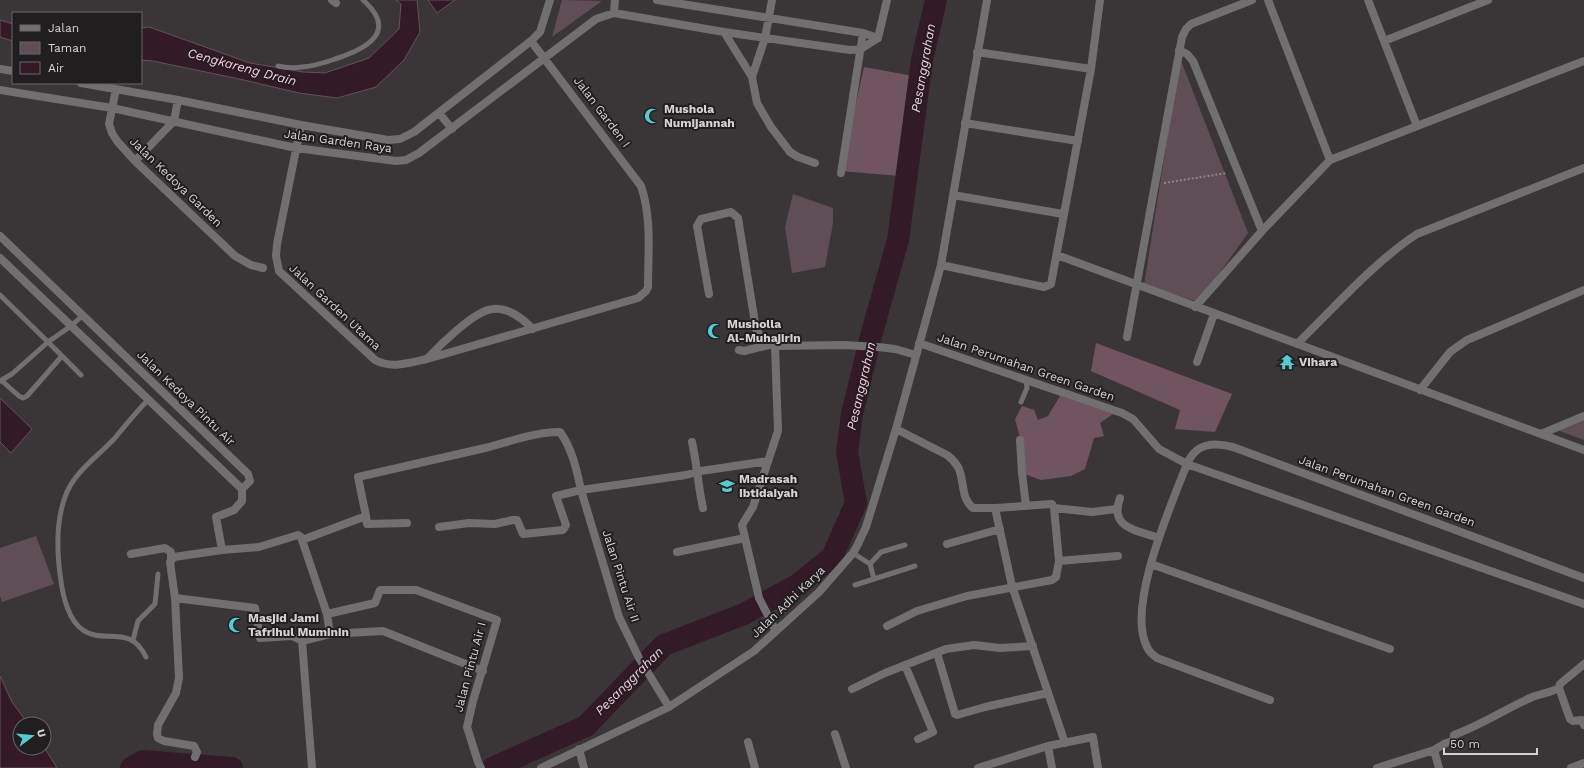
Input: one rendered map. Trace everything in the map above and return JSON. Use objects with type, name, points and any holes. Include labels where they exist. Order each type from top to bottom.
[{"type":"street","name":"Jalan Garden Raya","points":[[87,84],[178,100],[301,125],[395,140],[414,132],[531,41],[540,32],[550,0]]},
{"type":"street","points":[[614,13],[615,0]]},
{"type":"street","points":[[657,0],[863,33],[878,38]]},
{"type":"street","points":[[752,77],[765,38],[772,0]]},
{"type":"street","points":[[861,49],[878,38],[887,0]]},
{"type":"street","name":"Jalan Perumahan Green Garden","points":[[987,0],[941,265],[919,343],[1026,379],[1128,416],[1143,429],[1160,449],[1187,464],[1584,604]]},
{"type":"street","points":[[941,265],[1044,287],[1052,282],[1063,214],[1091,69],[1100,0]]},
{"type":"street","points":[[1127,337],[1179,50],[1186,29],[1191,24],[1252,0]]},
{"type":"street","points":[[1268,0],[1330,160]]},
{"type":"street","points":[[1368,0],[1417,126]]},
{"type":"street","points":[[1384,41],[1488,0]]},
{"type":"street","name":"Jalan Garden Raya","points":[[0,90],[112,108],[296,148],[401,161],[418,153],[452,129],[596,19],[614,13],[765,38],[850,50],[861,49]]},
{"type":"street","points":[[724,32],[752,77],[757,103],[784,146],[798,157],[815,163]]},
{"type":"street","points":[[841,173],[863,33]]},
{"type":"street","name":"Jalan Garden I","points":[[531,41],[545,57],[632,172],[641,186],[646,201]]},
{"type":"street","points":[[1179,50],[1187,54],[1193,61],[1262,231]]},
{"type":"street","points":[[977,52],[1091,69]]},
{"type":"street","points":[[1195,307],[1262,231],[1330,160],[1584,61]]},
{"type":"street","points":[[0,69],[12,71]]},
{"type":"street","name":"Jalan Kedoya Garden","points":[[116,89],[109,124],[112,133],[135,161],[235,256],[251,265],[263,268]]},
{"type":"street","points":[[135,161],[174,121],[178,100]]},
{"type":"street","points":[[439,113],[452,129]]},
{"type":"street","points":[[965,123],[1078,141]]},
{"type":"street","name":"Jalan Garden Utama","points":[[301,125],[277,244],[276,256],[279,271],[375,360],[382,364],[396,366],[427,359],[638,298],[646,292],[648,287],[648,214],[646,201]]},
{"type":"street","points":[[1297,344],[1376,266],[1406,241],[1417,234],[1584,168]]},
{"type":"street","points":[[953,195],[1063,214]]},
{"type":"street","points":[[709,294],[697,226],[701,219],[732,212],[738,218],[756,329],[761,337],[772,346],[778,431],[753,507],[742,525],[760,598],[776,631]]},
{"type":"street","name":"Jalan Kedoya Pintu Air","points":[[0,236],[248,474],[250,481],[242,489]]},
{"type":"street","points":[[1057,255],[1584,450]]},
{"type":"street","points":[[0,258],[242,489],[242,500],[234,510],[216,517],[222,550]]},
{"type":"street","points":[[1420,390],[1450,352],[1468,340],[1584,290]]},
{"type":"street","name":"Jalan Garden Utama","points":[[427,359],[463,326],[486,311],[492,309],[511,312],[523,319],[533,328]]},
{"type":"street","points":[[1197,362],[1214,314]]},
{"type":"street","name":"Jalan Adhi Karya","points":[[541,768],[669,707],[754,651],[819,592],[853,553],[866,527],[896,429],[919,343]]},
{"type":"street","points":[[739,350],[772,346],[859,346],[895,349],[916,355]]},
{"type":"street","points":[[1541,434],[1584,416]]},
{"type":"street","points":[[896,429],[954,460],[959,468],[967,502],[973,508],[1050,504],[1054,508],[1092,512],[1116,509]]},
{"type":"street","name":"Jalan Pintu Air II","points":[[366,516],[358,477],[549,432],[560,432],[564,437],[578,474],[581,490],[619,618],[639,658],[669,707]]},
{"type":"street","points":[[1020,440],[1026,506]]},
{"type":"street","points":[[692,442],[703,508]]},
{"type":"street","name":"Jalan Perumahan Green Garden","points":[[1270,700],[1157,658],[1147,648],[1144,639],[1142,617],[1144,587],[1159,538],[1187,464],[1191,455],[1199,449],[1210,445],[1221,444],[1233,447],[1584,578]]},
{"type":"street","points":[[439,527],[469,523],[495,524],[517,520],[523,534],[563,530],[566,525],[556,496],[581,490],[686,475],[768,460]]},
{"type":"street","points":[[1120,498],[1116,509],[1124,526],[1159,538]]},
{"type":"street","points":[[995,508],[1012,586],[1065,743]]},
{"type":"street","points":[[887,626],[918,611],[967,596],[1012,586],[1046,582],[1054,579],[1058,573],[1059,561],[1054,508]]},
{"type":"street","points":[[302,540],[366,516],[367,524],[408,523]]},
{"type":"street","points":[[947,544],[1000,528]]},
{"type":"street","points":[[171,560],[174,557],[222,550],[259,547],[298,535],[302,540],[327,614],[330,634]]},
{"type":"street","points":[[677,552],[745,538]]},
{"type":"street","points":[[131,554],[165,548],[171,552],[170,562],[175,598],[179,678],[176,693],[158,725],[157,734],[158,738],[164,741],[194,746],[197,752],[195,757]]},
{"type":"street","points":[[1059,561],[1118,556]]},
{"type":"street","points":[[1151,564],[1390,649]]},
{"type":"street","name":"Jalan Pintu Air I","points":[[327,614],[375,603],[380,590],[416,590],[497,620],[473,701],[467,727],[479,765]]},
{"type":"street","points":[[175,598],[255,608],[260,638],[292,636],[302,641],[330,634],[383,630],[483,671]]},
{"type":"street","points":[[302,641],[312,768]]},
{"type":"street","points":[[852,689],[946,649],[974,645],[1000,648],[1033,646]]},
{"type":"street","points":[[937,653],[955,714],[957,715],[985,706],[1048,693]]},
{"type":"street","points":[[1584,664],[1560,684],[1559,688],[1570,719],[1573,721],[1582,720],[1584,725]]},
{"type":"street","points":[[906,665],[933,732],[918,739]]},
{"type":"street","points":[[1377,768],[1434,750],[1453,741],[1454,736],[1531,698],[1559,688]]},
{"type":"street","points":[[835,734],[846,768]]},
{"type":"street","points":[[978,768],[1048,746],[1093,737],[1098,768]]},
{"type":"street","points":[[748,742],[755,768]]},
{"type":"street","points":[[1048,746],[1052,768]]},
{"type":"street","points":[[579,749],[584,768]]},
{"type":"street","points":[[1434,750],[1439,768]]},
{"type":"street","points":[[1571,768],[1584,763]]},
{"type":"lane","points":[[278,66],[289,68],[320,64],[363,48],[371,43],[378,33],[378,22],[373,12],[363,0]]},
{"type":"lane","points":[[0,295],[81,375]]},
{"type":"lane","points":[[62,356],[27,396],[23,398],[1,381],[82,316]]},
{"type":"lane","points":[[1021,402],[1027,388],[1026,379]]},
{"type":"lane","points":[[146,657],[142,649],[133,640],[121,637],[89,634],[82,630],[70,614],[62,590],[59,522],[65,496],[82,470],[113,439],[148,400]]},
{"type":"lane","points":[[870,564],[881,552],[905,545]]},
{"type":"lane","points":[[853,553],[870,564],[874,579]]},
{"type":"lane","points":[[855,585],[915,566]]},
{"type":"lane","points":[[133,640],[138,621],[156,604],[158,574]]},
{"type":"path","points":[[1155,185],[1238,172]]},
{"type":"green space","points":[[562,0],[602,1],[552,37]]},
{"type":"green space","points":[[1180,58],[1248,233],[1199,302],[1144,285]]},
{"type":"green space","points":[[793,194],[833,208],[833,223],[825,267],[792,273],[785,227]]},
{"type":"green space","points":[[1584,419],[1584,440],[1557,430]]},
{"type":"green space","points":[[36,536],[54,584],[2,602],[0,596],[0,548]]},
{"type":"shaded area","points":[[864,67],[913,76],[900,176],[841,171]]},
{"type":"shaded area","points":[[1096,343],[1232,394],[1215,432],[1175,429],[1180,410],[1091,371]]},
{"type":"shaded area","points":[[1060,396],[1113,414],[1100,423],[1104,436],[1094,438],[1085,469],[1071,476],[1041,480],[1019,472],[1023,448],[1015,419],[1022,406],[1034,410],[1038,420],[1048,416]]},
{"type":"water","name":"Cengkareng Drain","points":[[396,0],[417,0],[420,32],[404,60],[376,87],[337,98],[299,93],[244,80],[153,61],[142,60],[142,28],[149,27],[250,63],[303,72],[325,73],[369,58],[399,29],[401,4]]},
{"type":"water","points":[[428,0],[455,0],[437,13]]},
{"type":"water","points":[[0,20],[12,24],[12,41],[0,37]]},
{"type":"water","points":[[0,398],[32,429],[11,453],[0,442]]},
{"type":"water","points":[[0,676],[12,702],[22,716],[12,716],[12,756],[50,756],[57,768],[0,768]]},
{"type":"waterway","name":"Pesanggrahan","points":[[492,768],[586,726],[664,645],[744,614],[797,585],[832,557],[856,503],[847,452],[852,414],[871,336],[898,240],[922,60],[936,0]]},
{"type":"waterway","name":"Pesanggrahan","points":[[131,768],[143,761],[232,768]]},
{"type":"place","name":"Mushola Numijannah","points":[[652,116]]},
{"type":"place","name":"Musholla Al-Muhajirin","points":[[715,331]]},
{"type":"place","name":"Vihara","points":[[1287,362]]},
{"type":"place","name":"Madrasah Ibtidaiyah","points":[[727,486]]},
{"type":"place","name":"Masjid Jami Tafrihul Muminin","points":[[236,625]]}]
